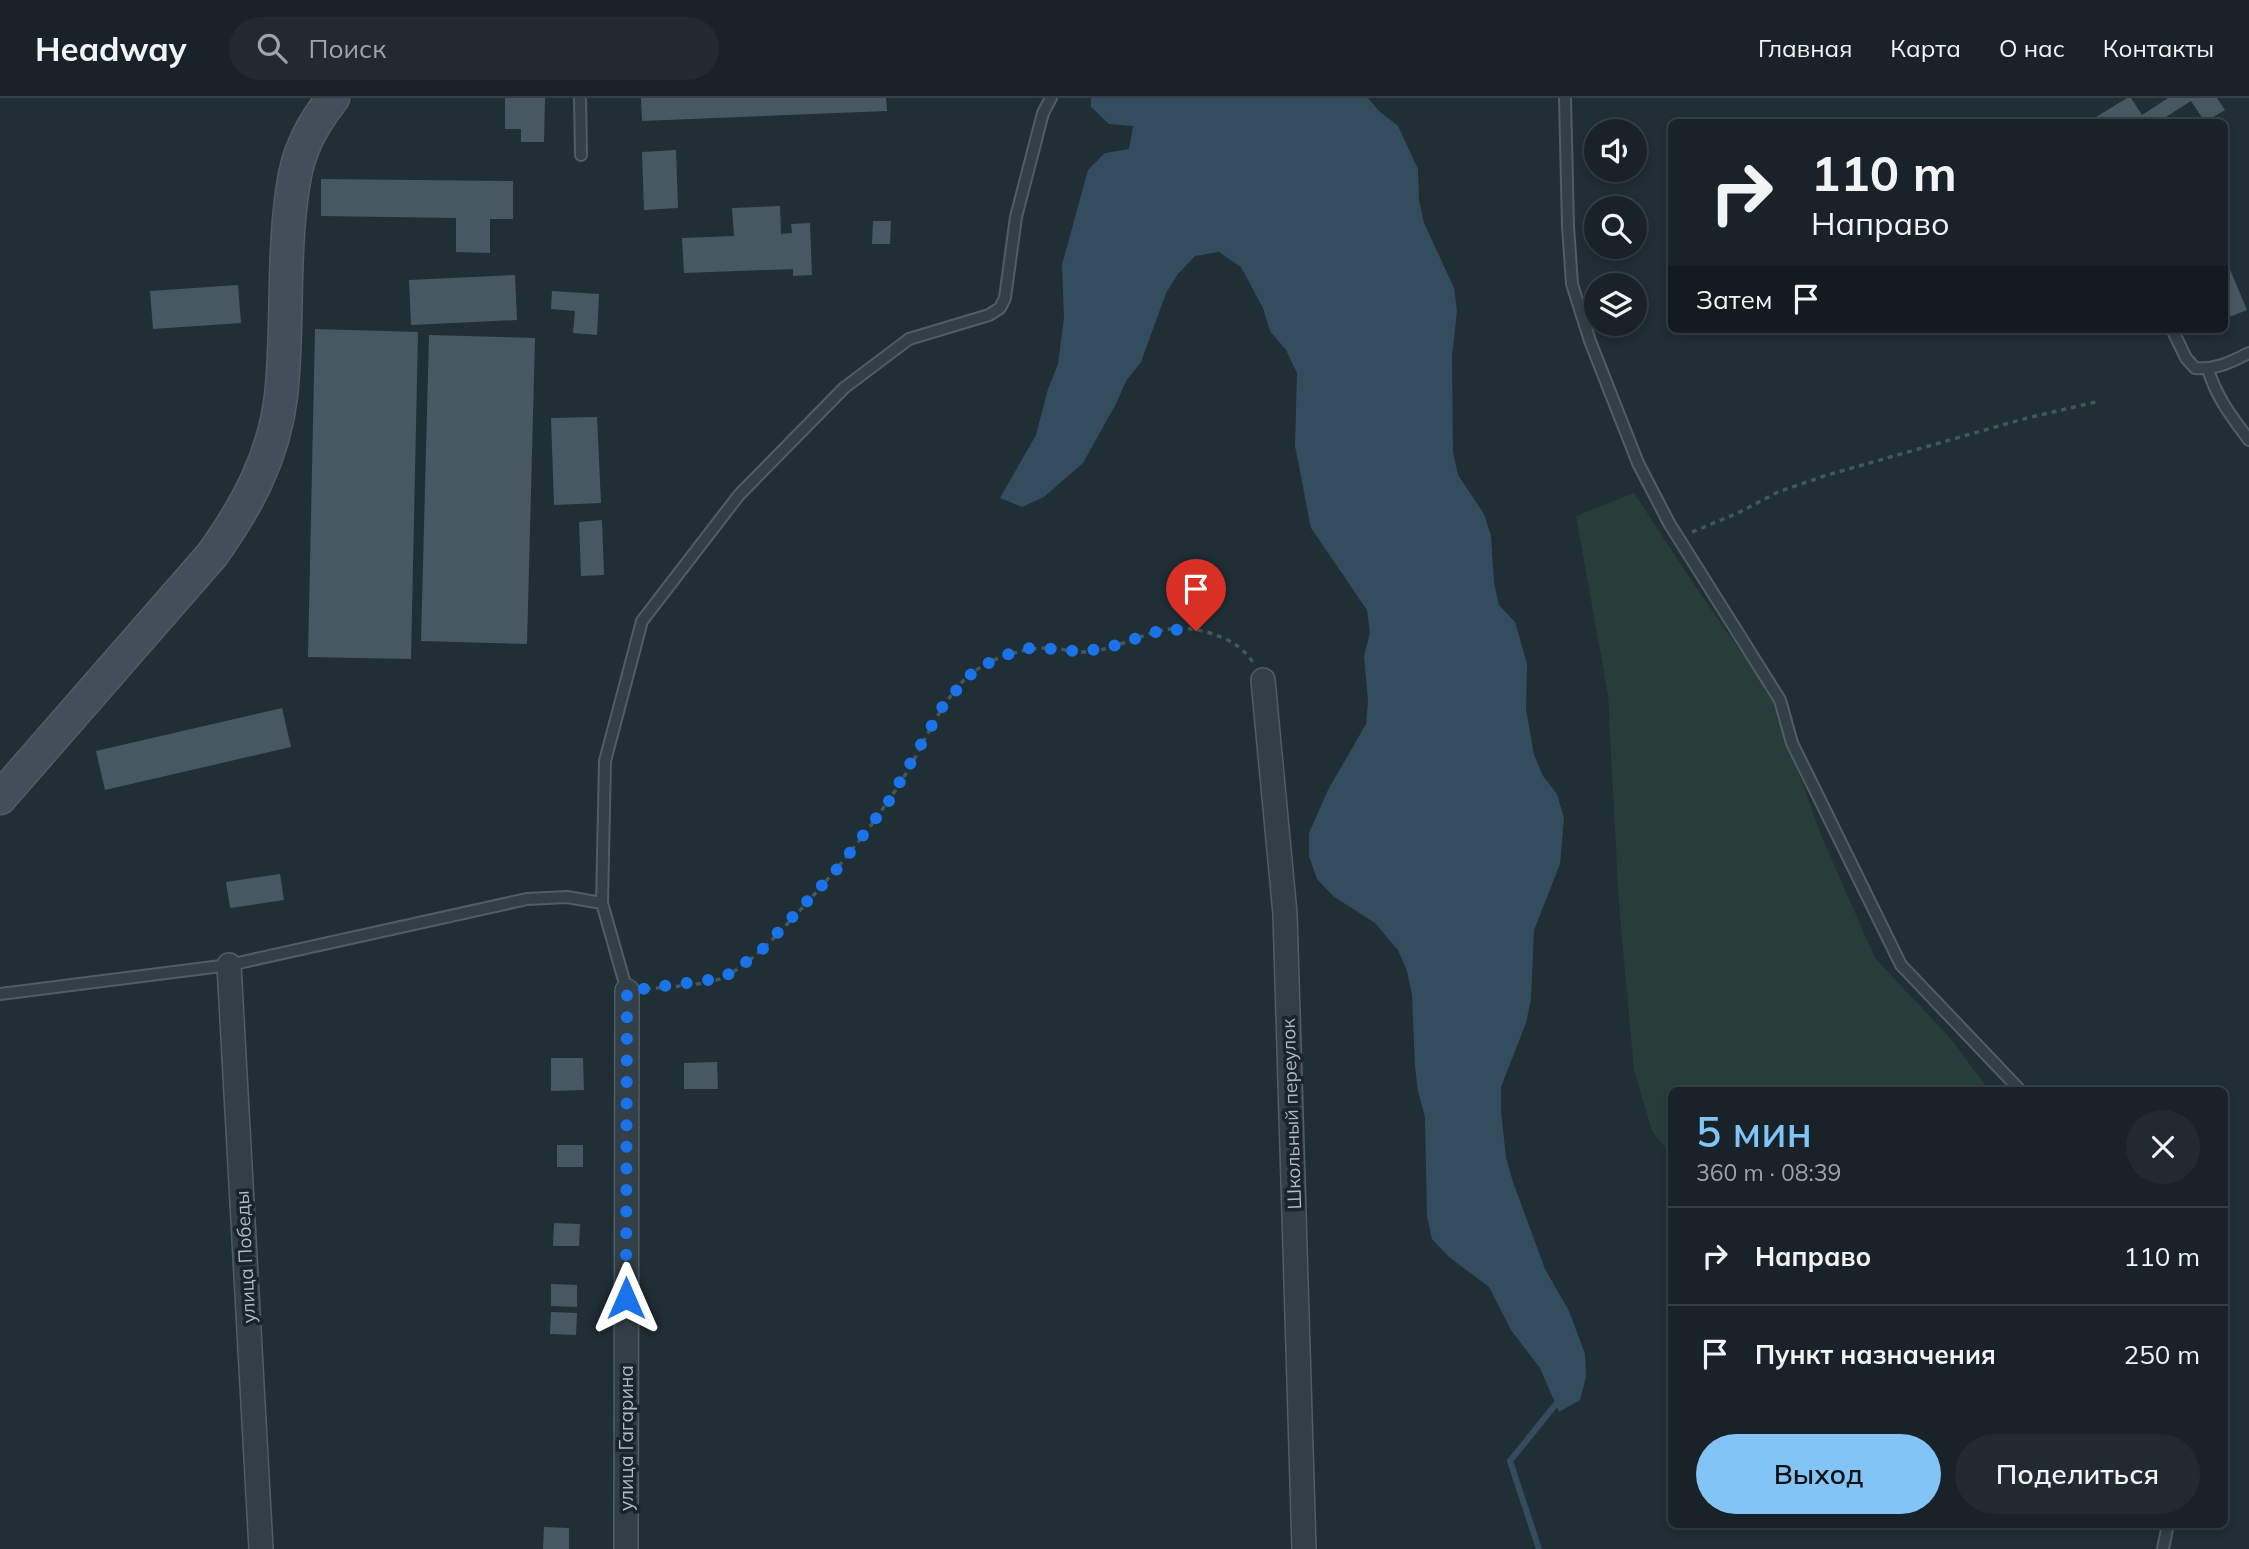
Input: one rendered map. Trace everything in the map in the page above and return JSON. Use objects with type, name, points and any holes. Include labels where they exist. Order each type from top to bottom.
[{"type":"street","points":[[0,798],[212,555],[234,525],[250,496],[272,443],[281,398],[285,347],[287,235],[293,182],[303,147],[325,108],[334,98]]},
{"type":"street","name":"Школьный переулок","points":[[1263,680],[1285,914],[1304,1549]]},
{"type":"street","name":"улица Победы","points":[[229,965],[261,1549]]},
{"type":"street","name":"улица Гагарина","points":[[626,1549],[627,991]]},
{"type":"lane","points":[[580,98],[581,155]]},
{"type":"lane","points":[[627,991],[602,904],[605,761],[642,621],[739,495],[844,388],[909,339],[989,315],[1000,308],[1009,280],[1016,217],[1043,113],[1051,98]]},
{"type":"lane","points":[[1565,98],[1572,284],[1590,341],[1638,463],[1676,534],[1780,700],[1792,743],[1901,965],[2017,1087]]},
{"type":"lane","points":[[2174,333],[2186,358],[2195,368],[2208,369],[2224,365],[2249,353]]},
{"type":"lane","points":[[2208,369],[2213,386],[2224,406],[2249,440]]},
{"type":"lane","points":[[0,994],[229,965],[527,899],[567,897],[602,904]]},
{"type":"lane","points":[[2163,1549],[2167,1528]]},
{"type":"path","points":[[1676,534],[1690,532],[1738,513],[1778,492],[1824,476],[2027,418],[2096,402]]},
{"type":"path","points":[[627,991],[723,978],[758,954],[839,867],[889,801],[944,704],[974,671],[1002,656],[1030,648],[1082,652],[1113,646],[1165,629],[1196,631],[1225,637],[1249,655],[1263,680]]},
{"type":"green space","points":[[1634,493],[1769,691],[1821,835],[1875,958],[1951,1039],[1987,1087],[1668,1087],[1668,1151],[1652,1131],[1634,1070],[1619,906],[1608,695],[1576,516]]},
{"type":"water","points":[[1091,98],[1368,98],[1398,126],[1418,169],[1419,200],[1424,223],[1454,288],[1457,311],[1452,356],[1453,452],[1458,475],[1484,514],[1491,536],[1494,583],[1499,605],[1515,622],[1527,664],[1526,709],[1534,755],[1543,776],[1557,794],[1564,818],[1560,864],[1534,930],[1531,999],[1526,1023],[1501,1087],[1506,1158],[1513,1182],[1545,1269],[1569,1311],[1585,1354],[1586,1377],[1580,1400],[1559,1412],[1540,1368],[1511,1330],[1489,1287],[1449,1257],[1432,1239],[1427,1216],[1425,1117],[1418,1091],[1412,995],[1407,971],[1398,950],[1375,923],[1333,896],[1317,879],[1309,856],[1309,833],[1328,790],[1366,724],[1368,701],[1364,656],[1370,633],[1367,610],[1311,528],[1295,446],[1297,373],[1286,350],[1270,331],[1263,308],[1241,267],[1219,252],[1195,256],[1178,274],[1166,293],[1141,362],[1126,381],[1083,463],[1044,497],[1022,507],[1000,498],[1036,435],[1048,389],[1058,364],[1064,318],[1062,265],[1088,170],[1105,153],[1129,149],[1133,126],[1109,124],[1091,107]]},
{"type":"building","points":[[505,98],[545,98],[544,142],[521,142],[521,129],[505,129]]},
{"type":"building","points":[[641,98],[886,98],[887,111],[642,121]]},
{"type":"building","points":[[2127,98],[2131,98],[2142,115],[2168,98],[2217,98],[2225,110],[2210,119],[2203,119],[2191,101],[2163,119],[2093,119]]},
{"type":"building","points":[[676,150],[678,208],[644,210],[642,152]]},
{"type":"building","points":[[321,179],[513,181],[513,219],[490,219],[490,253],[456,252],[456,218],[321,216]]},
{"type":"building","points":[[780,206],[781,234],[792,233],[791,224],[810,223],[812,275],[793,276],[793,269],[684,273],[682,238],[734,236],[732,208]]},
{"type":"building","points":[[873,221],[891,221],[890,244],[872,244]]},
{"type":"building","points":[[2228,265],[2247,310],[2228,317]]},
{"type":"building","points":[[515,275],[517,320],[411,325],[409,280]]},
{"type":"building","points":[[238,285],[241,323],[153,329],[150,291]]},
{"type":"building","points":[[552,291],[599,294],[597,335],[573,333],[575,311],[551,309]]},
{"type":"building","points":[[315,329],[418,332],[411,659],[308,657]]},
{"type":"building","points":[[429,335],[535,338],[527,644],[421,641]]},
{"type":"building","points":[[597,417],[601,503],[554,505],[551,418]]},
{"type":"building","points":[[602,520],[604,575],[581,576],[579,522]]},
{"type":"building","points":[[282,708],[291,747],[105,790],[96,751]]},
{"type":"building","points":[[280,874],[284,900],[230,908],[226,882]]},
{"type":"building","points":[[551,1058],[583,1058],[584,1090],[551,1091]]},
{"type":"building","points":[[717,1062],[718,1089],[684,1089],[684,1063]]},
{"type":"building","points":[[557,1145],[583,1145],[583,1167],[557,1167]]},
{"type":"building","points":[[554,1223],[580,1224],[579,1246],[553,1246]]},
{"type":"building","points":[[551,1284],[577,1285],[577,1307],[551,1306]]},
{"type":"building","points":[[551,1312],[577,1313],[576,1335],[550,1334]]},
{"type":"building","points":[[544,1527],[569,1528],[569,1549],[543,1549]]},
{"type":"waterway","points":[[1539,1549],[1510,1461],[1560,1399]]},
{"type":"route","points":[[626,1298],[627,991],[723,978],[758,954],[839,867],[889,801],[944,704],[974,671],[1002,656],[1030,648],[1082,652],[1113,646],[1165,629],[1196,631]]}]
